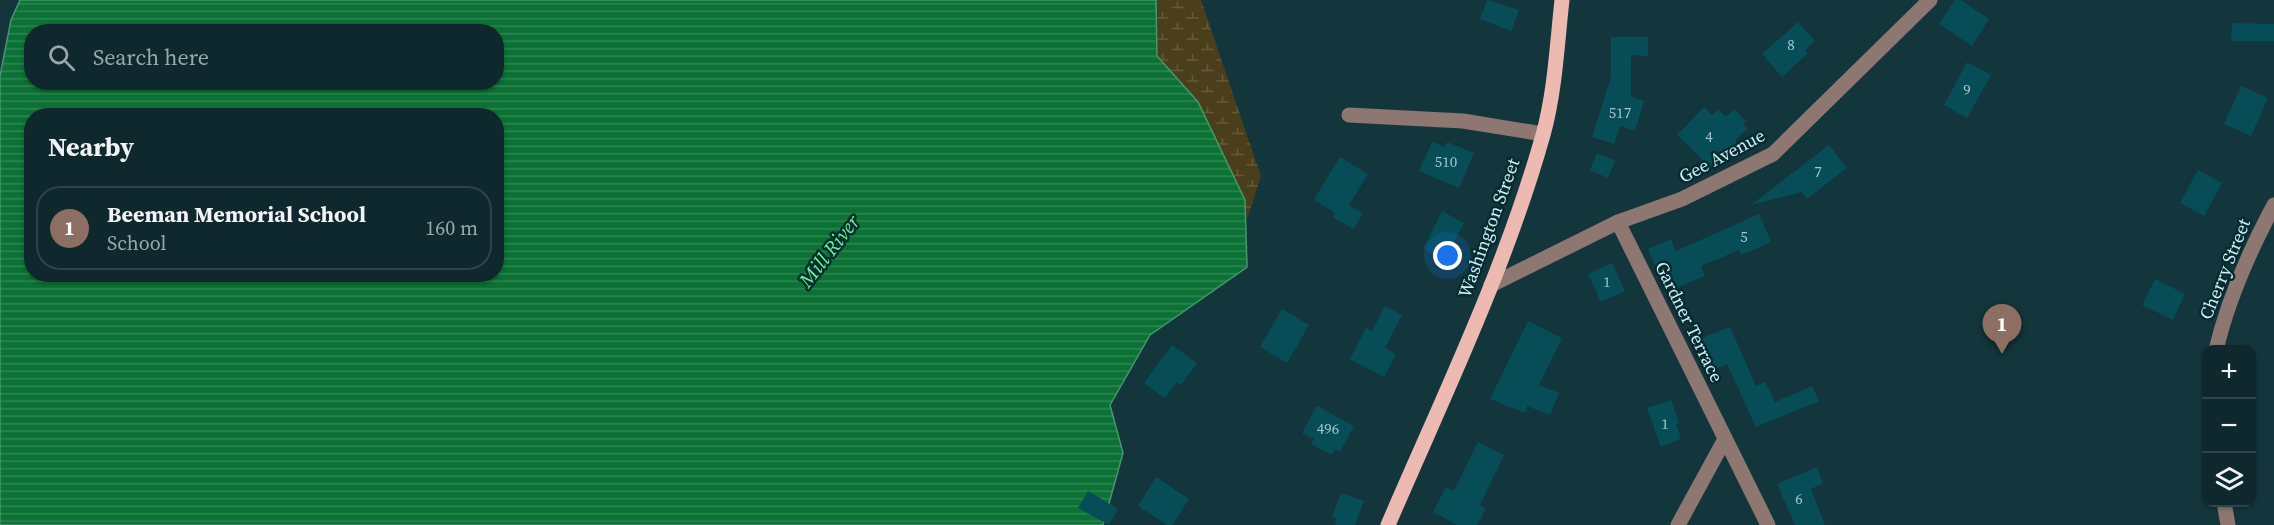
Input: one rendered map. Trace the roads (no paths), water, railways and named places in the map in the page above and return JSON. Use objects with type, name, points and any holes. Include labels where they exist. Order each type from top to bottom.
[{"type":"main road","name":"Washington Street","points":[[1388,525],[1491,285],[1544,134],[1553,88],[1562,0]]},
{"type":"street","name":"Gee Avenue","points":[[1491,285],[1618,222],[1682,200],[1773,154],[1930,0]]},
{"type":"street","points":[[1349,115],[1463,122],[1544,134]]},
{"type":"street","name":"Cherry Street","points":[[2217,345],[2220,329],[2253,244],[2274,205]]},
{"type":"street","name":"Gardner Terrace","points":[[1618,222],[1768,525]]},
{"type":"street","points":[[1678,525],[1725,439]]},
{"type":"street","points":[[2225,507],[2228,525]]},
{"type":"water","name":"Mill River","points":[[20,0],[1156,0],[1157,56],[1198,102],[1245,200],[1247,267],[1150,335],[1110,405],[1123,453],[1103,525],[0,525],[0,76],[11,20]]},
{"type":"place","name":"Beeman Memorial School","points":[[2002,354]]}]
